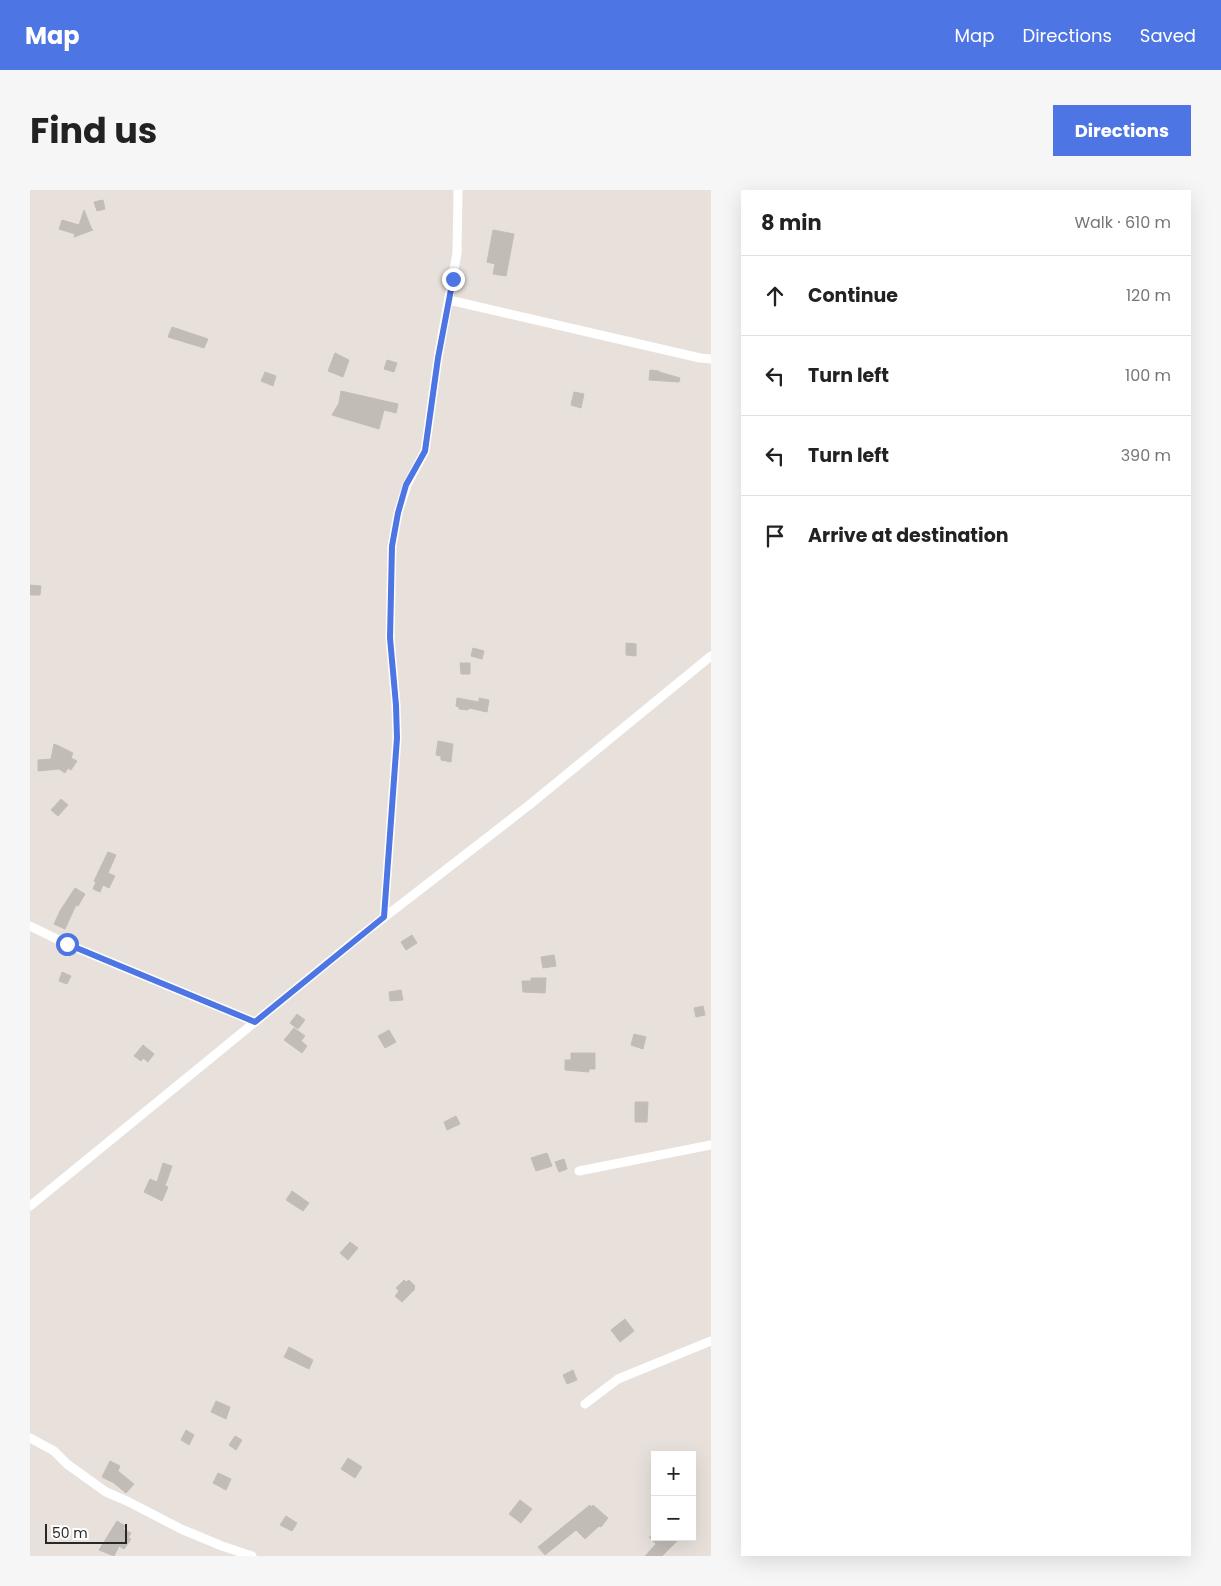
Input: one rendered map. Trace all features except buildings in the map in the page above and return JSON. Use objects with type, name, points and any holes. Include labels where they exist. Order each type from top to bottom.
[{"type":"street","points":[[384,917],[397,738],[390,638],[392,546],[398,513],[406,485],[425,451],[438,358],[457,253],[458,190]]},
{"type":"street","points":[[449,300],[711,359]]},
{"type":"street","points":[[30,1206],[384,917],[528,806],[711,656]]},
{"type":"street","points":[[30,926],[67,944],[255,1022]]},
{"type":"street","points":[[578,1171],[711,1145]]},
{"type":"street","points":[[585,1404],[618,1379],[711,1341]]},
{"type":"street","points":[[30,1438],[54,1451],[80,1474],[106,1492],[222,1546],[252,1556]]},
{"type":"route","points":[[67,944],[255,1022],[384,917],[397,738],[390,638],[392,546],[398,513],[406,485],[425,451],[438,358],[453,279]]}]
